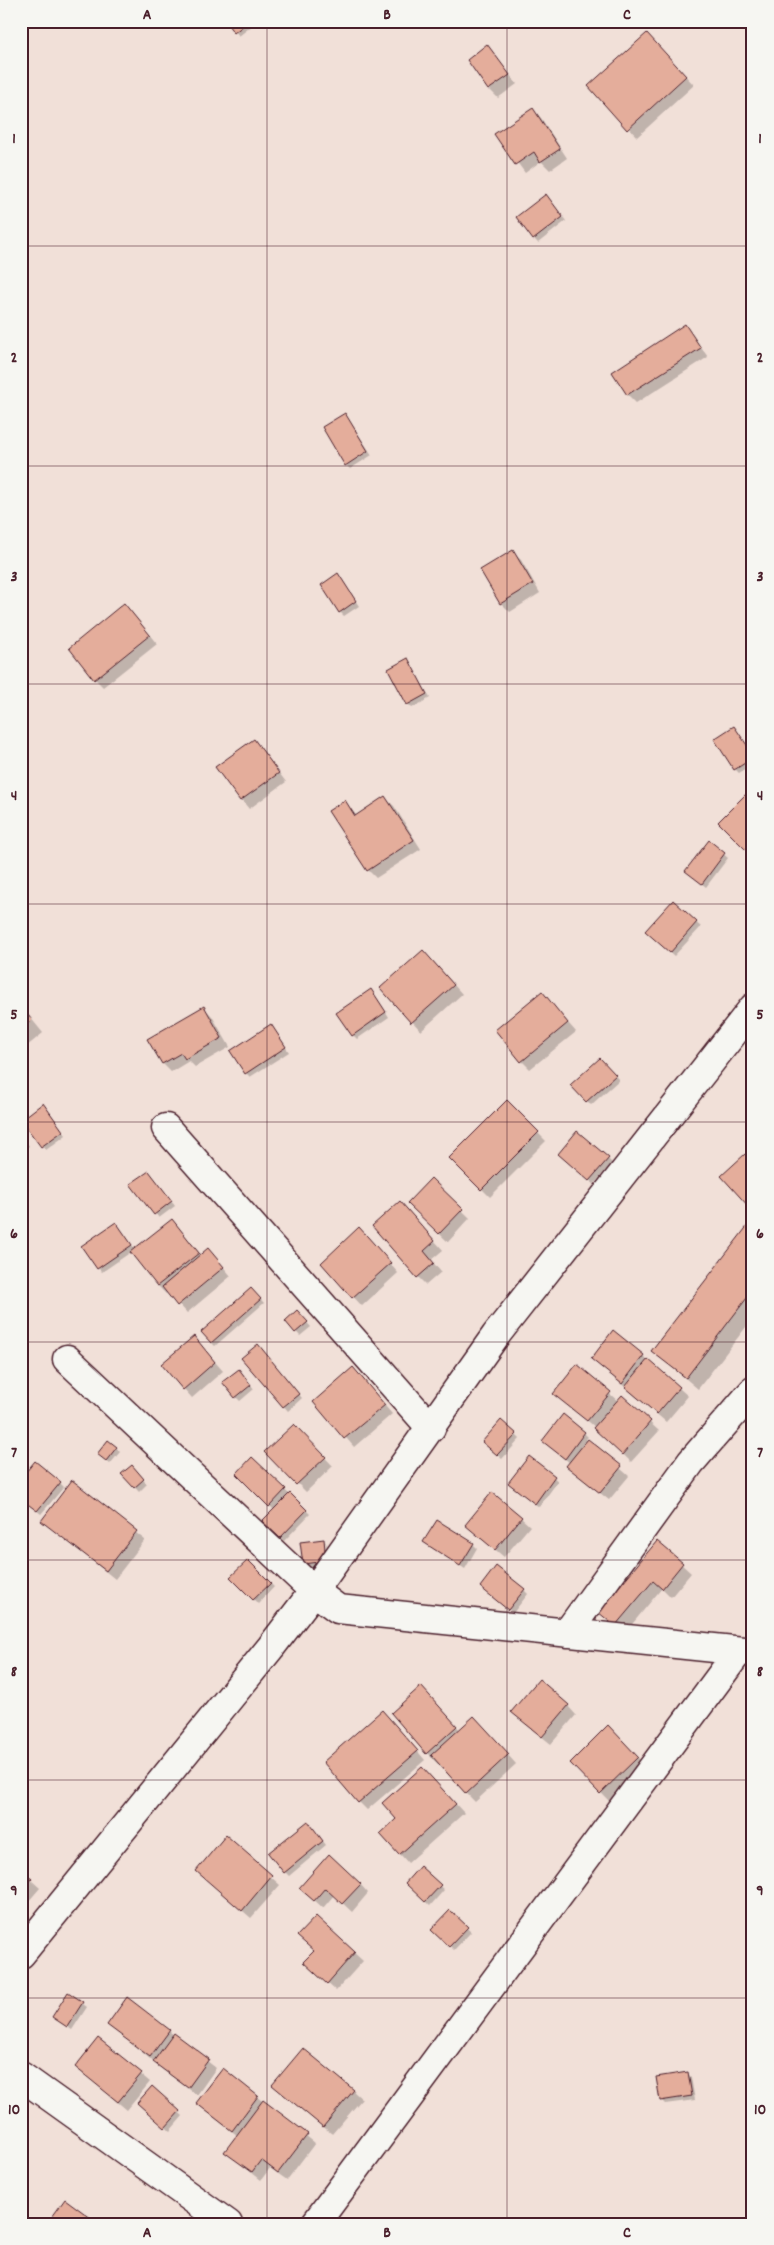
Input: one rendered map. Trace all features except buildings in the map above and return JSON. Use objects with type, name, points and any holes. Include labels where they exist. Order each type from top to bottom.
[{"type":"street","points":[[21,1954],[271,1647],[314,1591],[496,1335],[753,1008]]},
{"type":"street","points":[[166,1128],[431,1428]]},
{"type":"street","points":[[68,1360],[314,1591],[338,1609],[746,1651]]},
{"type":"street","points":[[567,1633],[691,1462],[753,1391]]},
{"type":"street","points":[[315,2224],[746,1651]]},
{"type":"street","points":[[21,2076],[228,2224]]}]
